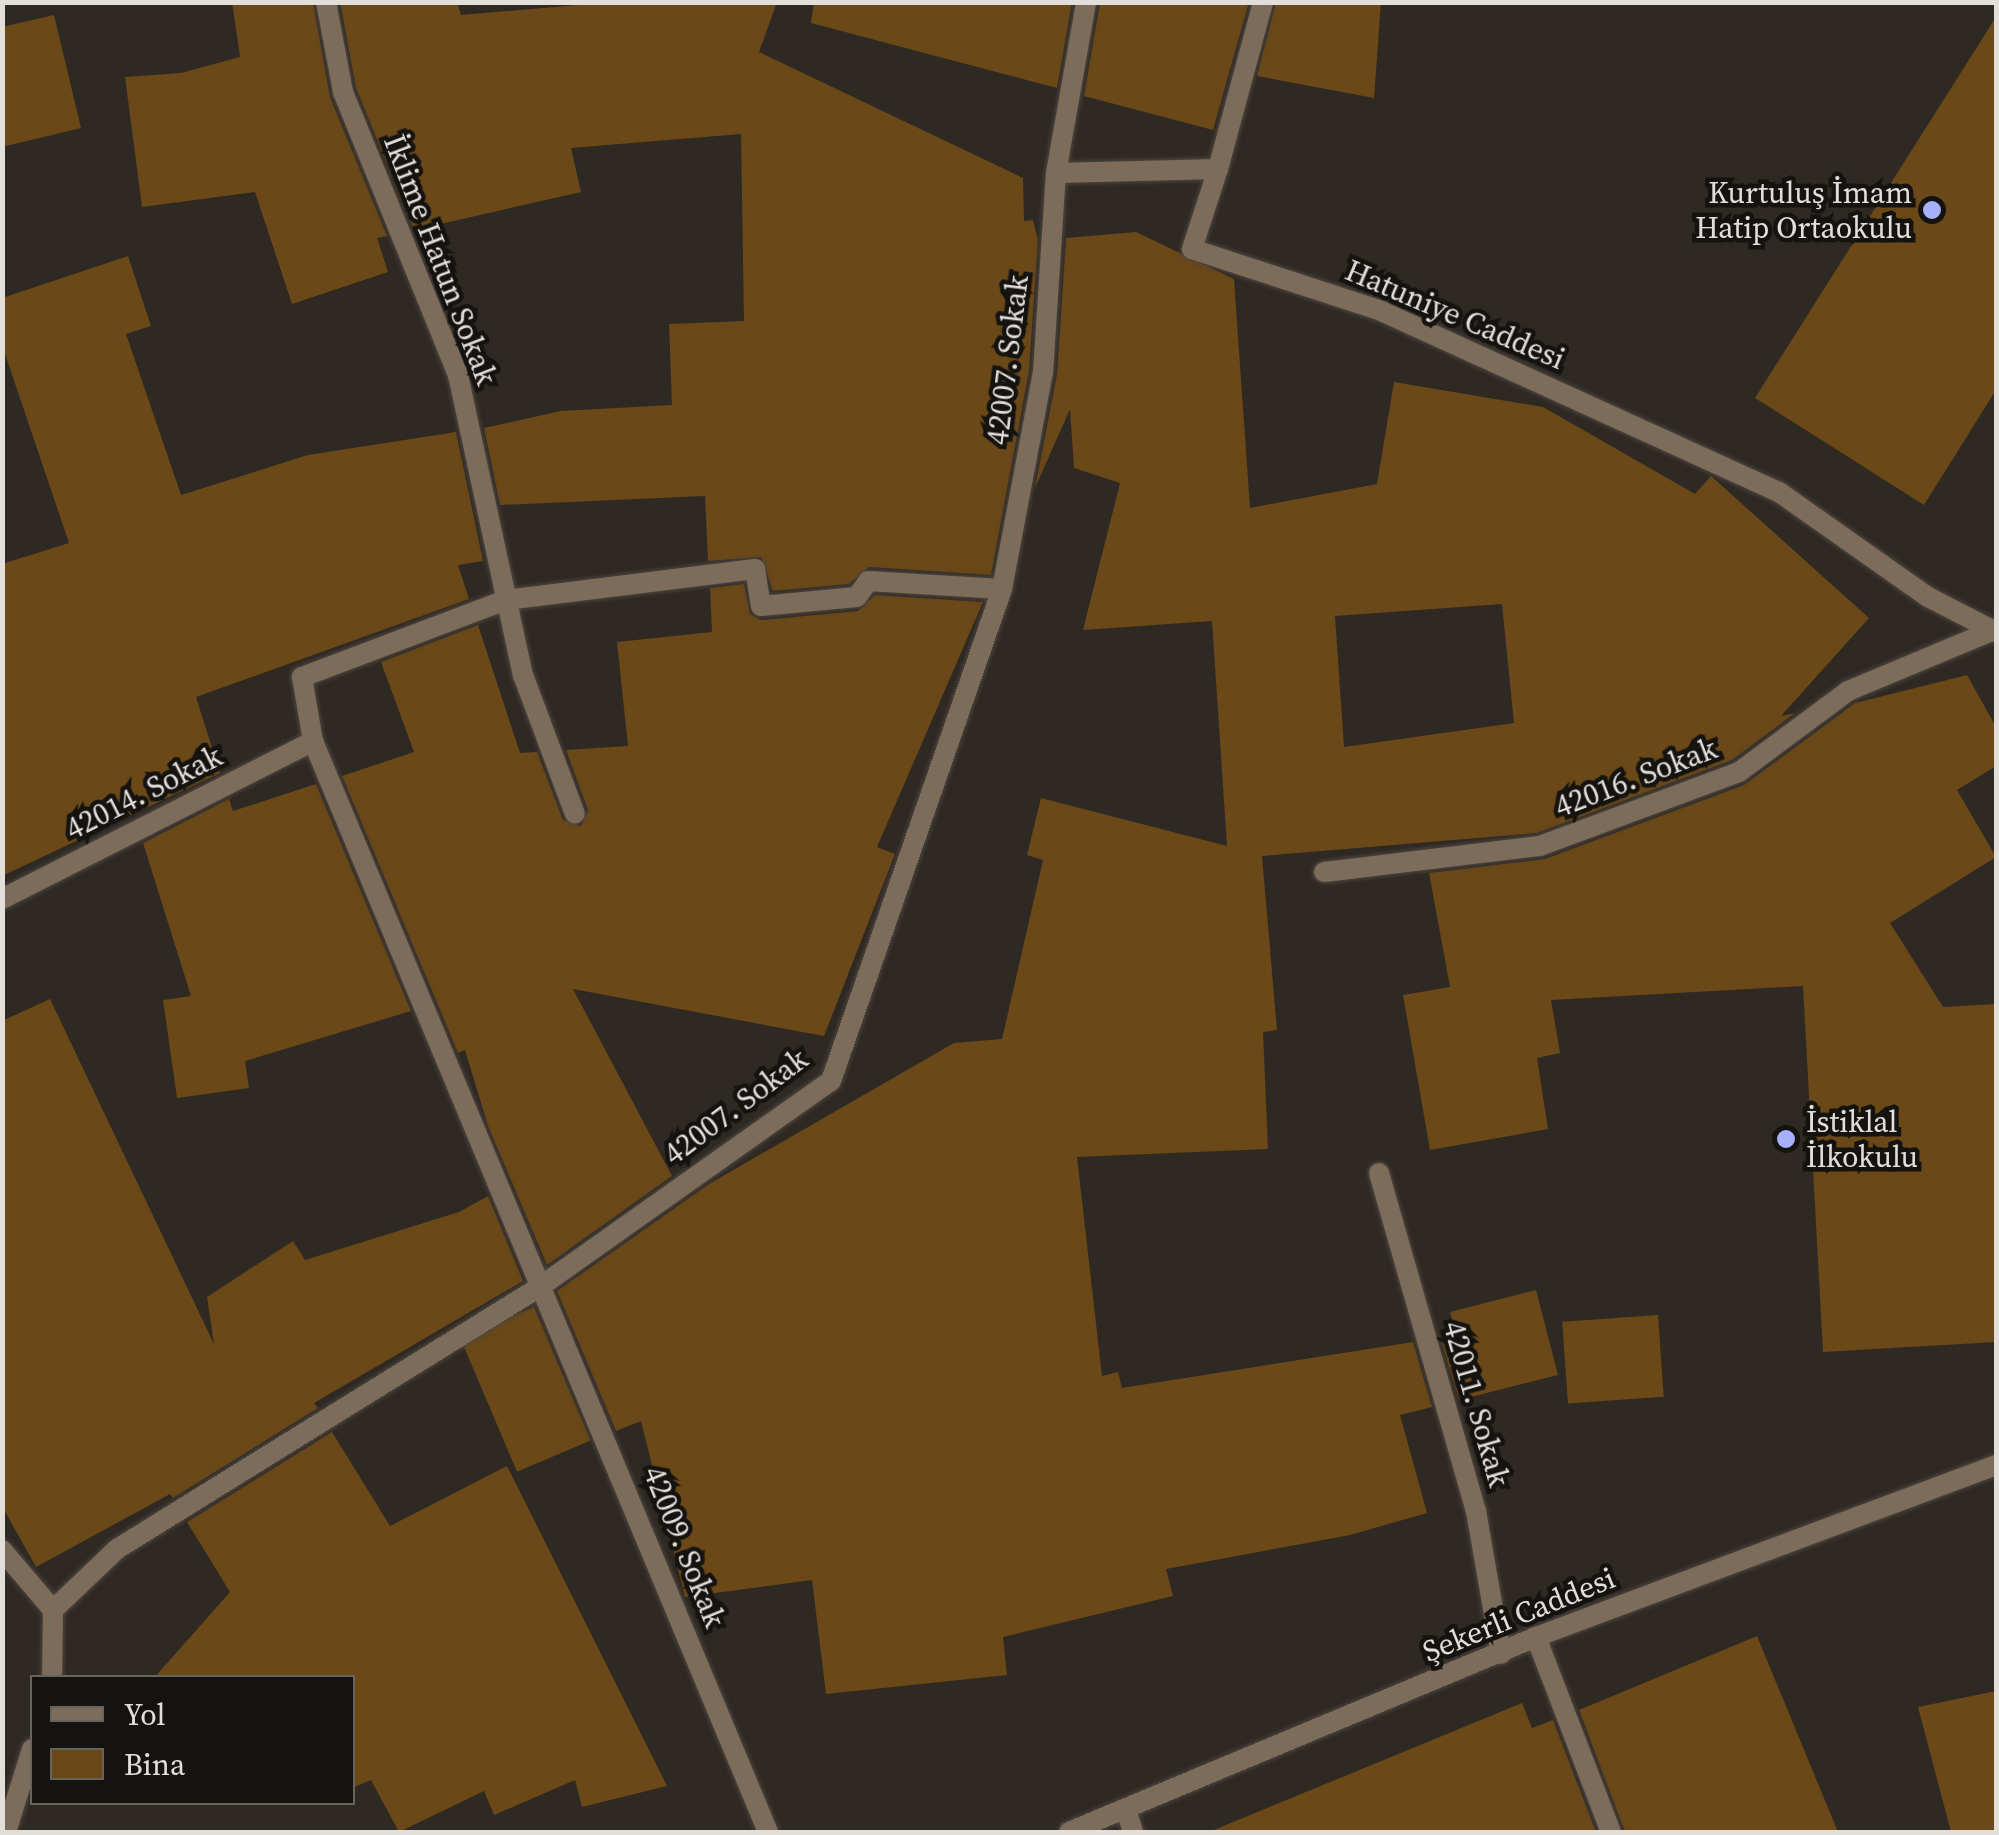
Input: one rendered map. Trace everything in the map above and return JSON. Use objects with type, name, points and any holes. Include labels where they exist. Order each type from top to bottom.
[{"type":"street","name":"İklime Hatun Sokak","points":[[326,2],[342,92],[458,375],[523,675],[575,814]]},
{"type":"street","points":[[1086,2],[1056,173],[1218,169],[1263,2]]},
{"type":"street","name":"Hatuniye Caddesi","points":[[1218,169],[1192,249],[1379,310],[1779,492],[1928,598],[1995,631]]},
{"type":"street","name":"42007. Sokak","points":[[54,1610],[117,1549],[541,1286],[830,1082],[1002,589],[1043,373],[1056,173]]},
{"type":"street","points":[[506,600],[756,569],[761,606],[857,597],[868,581],[1002,589]]},
{"type":"street","name":"42009. Sokak","points":[[506,600],[302,677],[313,740],[768,1832]]},
{"type":"street","name":"42016. Sokak","points":[[1324,872],[1540,846],[1740,772],[1848,690],[1995,631]]},
{"type":"street","name":"42014. Sokak","points":[[2,899],[313,740]]},
{"type":"street","name":"42011. Sokak","points":[[1379,1173],[1476,1511],[1502,1654]]},
{"type":"street","name":"Şekerli Caddesi","points":[[1069,1832],[1536,1637],[1996,1464]]},
{"type":"street","points":[[2,1550],[54,1610],[52,1675]]},
{"type":"street","points":[[1536,1637],[1611,1832]]},
{"type":"street","points":[[6,1832],[30,1755]]},
{"type":"street","points":[[1126,1810],[1133,1832]]},
{"type":"building","points":[[232,2],[313,2],[330,97],[387,236],[377,238],[388,272],[292,304],[255,192],[142,207],[125,77],[181,73],[240,57]]},
{"type":"building","points":[[340,2],[457,2],[461,15],[614,2],[777,2],[759,52],[1023,178],[1024,221],[1033,220],[1038,240],[1029,371],[991,575],[869,567],[849,584],[773,591],[761,557],[708,561],[705,496],[500,505],[484,428],[561,411],[672,405],[669,324],[744,321],[741,134],[571,148],[581,192],[414,230],[356,88]]},
{"type":"building","points":[[814,2],[1072,2],[1057,88],[811,23]]},
{"type":"building","points":[[1100,2],[1249,2],[1213,130],[1084,96]]},
{"type":"building","points":[[1276,2],[1381,2],[1374,98],[1257,76]]},
{"type":"building","points":[[54,15],[81,128],[2,147],[2,27]]},
{"type":"building","name":"Kurtuluş İmam Hatip Ortaokulu","points":[[1996,17],[1996,390],[1924,505],[1755,398]]},
{"type":"building","points":[[1136,232],[1234,279],[1250,508],[1377,484],[1394,382],[1543,407],[1695,494],[1711,476],[1869,618],[1781,716],[1795,713],[1732,760],[1537,833],[1262,856],[1277,1030],[1263,1032],[1268,1149],[1077,1157],[1102,1376],[1118,1372],[1122,1388],[1413,1342],[1432,1407],[1400,1415],[1427,1513],[1350,1535],[1166,1569],[1173,1596],[1003,1637],[1007,1675],[826,1694],[812,1580],[685,1597],[641,1421],[616,1431],[557,1291],[709,1184],[954,1043],[1002,1039],[1043,860],[1027,855],[1041,798],[1227,846],[1212,621],[1083,630],[1120,483],[1074,468],[1070,409],[1035,488],[1057,374],[1066,238]],"holes":[[[1502,604],[1514,723],[1344,747],[1335,616]]]},
{"type":"building","points":[[128,256],[151,326],[126,334],[181,495],[308,455],[456,432],[483,561],[458,565],[469,599],[196,697],[220,773],[2,876],[2,564],[69,543],[2,345],[2,298]]},
{"type":"building","points":[[744,584],[750,614],[761,620],[858,611],[875,595],[983,602],[877,847],[895,854],[824,1036],[573,989],[672,1176],[547,1265],[488,1126],[465,1050],[458,1053],[342,776],[414,752],[381,662],[478,625],[520,753],[537,752],[563,820],[581,826],[588,810],[566,750],[628,746],[617,642],[712,632],[710,588]]},
{"type":"building","points":[[1967,675],[1996,727],[1996,766],[1957,790],[1996,857],[1890,923],[1943,1007],[1996,1004],[1996,1342],[1823,1352],[1803,986],[1551,1000],[1560,1053],[1537,1058],[1548,1129],[1430,1150],[1403,995],[1450,987],[1429,873],[1545,859],[1744,785],[1855,703]]},
{"type":"building","points":[[316,784],[411,1011],[245,1061],[249,1088],[177,1098],[163,1000],[191,996],[143,843],[229,799],[233,811]]},
{"type":"building","points":[[50,999],[214,1344],[207,1297],[293,1241],[305,1260],[459,1212],[488,1196],[523,1281],[314,1403],[318,1408],[173,1498],[170,1494],[36,1567],[2,1506],[2,1021]]},
{"type":"building","points":[[1536,1290],[1558,1375],[1459,1400],[1440,1337],[1456,1334],[1450,1312]]},
{"type":"building","points":[[534,1307],[591,1440],[517,1472],[460,1338]]},
{"type":"building","points":[[1658,1315],[1664,1397],[1568,1403],[1562,1322]]},
{"type":"building","points":[[332,1432],[390,1526],[507,1466],[667,1786],[582,1807],[575,1780],[494,1815],[484,1791],[399,1832],[371,1780],[355,1787],[355,1675],[157,1675],[230,1592],[187,1522]]},
{"type":"building","points":[[1757,1636],[1838,1832],[1625,1832],[1579,1710]]},
{"type":"building","points":[[1996,1691],[1996,1832],[1951,1832],[1918,1707]]},
{"type":"building","points":[[1522,1703],[1532,1728],[1553,1720],[1596,1832],[1209,1832]]},
{"type":"place","name":"Kurtuluş İmam Hatip Ortaokulu","points":[[1932,210]]},
{"type":"place","name":"İstiklal İlkokulu","points":[[1786,1139]]}]
